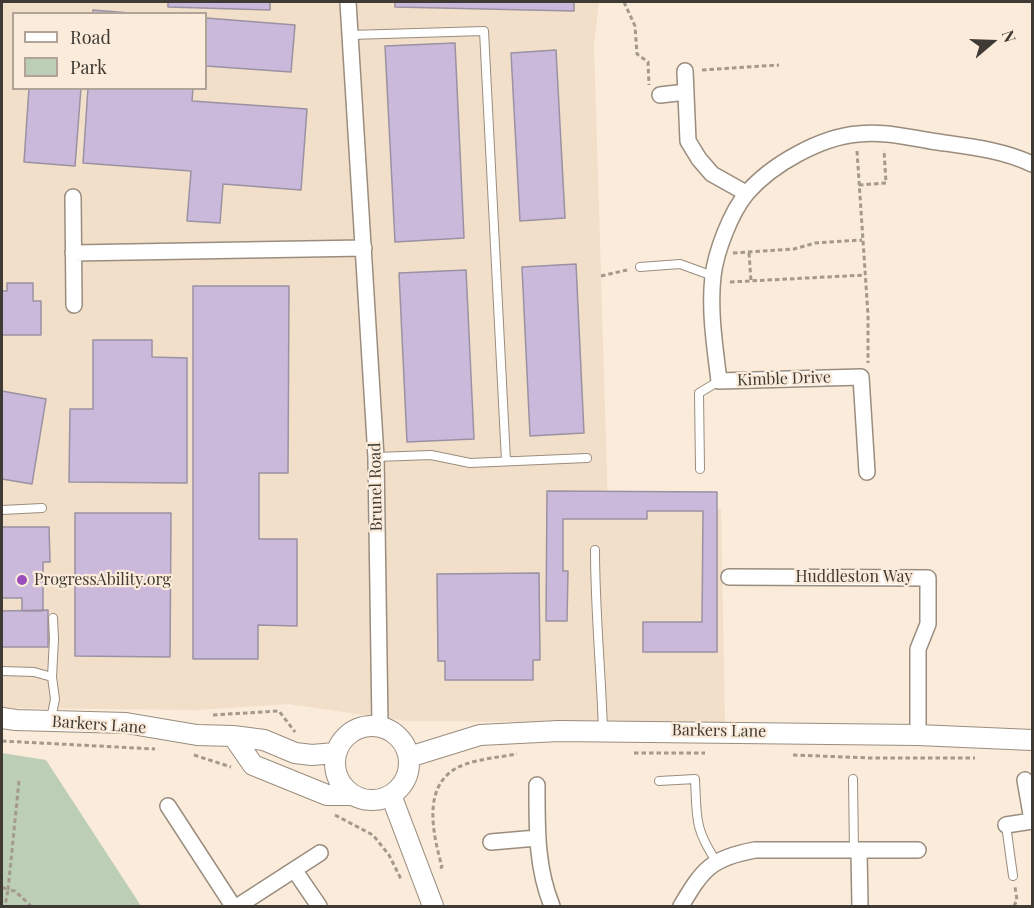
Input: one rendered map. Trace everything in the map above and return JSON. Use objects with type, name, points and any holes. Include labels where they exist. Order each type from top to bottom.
[{"type":"street","name":"Brunel Road","points":[[348,2],[376,457],[380,726]]},
{"type":"street","points":[[685,71],[688,141],[712,174],[746,193]]},
{"type":"street","points":[[660,95],[686,92]]},
{"type":"street","name":"Kimble Drive","points":[[861,377],[719,381],[714,336],[713,279],[730,220],[746,193],[763,177],[806,149],[856,134],[883,133],[986,150],[1032,164]]},
{"type":"street","points":[[73,197],[74,304]]},
{"type":"street","points":[[73,253],[363,248]]},
{"type":"street","points":[[861,377],[867,472]]},
{"type":"street","name":"Huddleston Way","points":[[729,577],[928,578],[928,624],[918,649],[918,735]]},
{"type":"street","name":"Barkers Lane","points":[[2,718],[126,723],[196,735],[264,740],[295,753],[312,755],[335,753]]},
{"type":"street","points":[[366,726],[380,726],[395,734],[407,747],[409,757],[407,776],[391,795],[377,800],[362,800],[351,795],[341,786],[336,776],[335,753],[346,735],[366,726]]},
{"type":"street","name":"Barkers Lane","points":[[409,757],[480,735],[559,731],[918,735],[1032,740]]},
{"type":"street","points":[[233,736],[253,765],[327,795],[351,795]]},
{"type":"street","points":[[1006,825],[1032,820],[1025,780]]},
{"type":"street","points":[[537,785],[537,838],[544,889],[552,906]]},
{"type":"street","points":[[391,795],[433,906]]},
{"type":"street","points":[[168,806],[232,906]]},
{"type":"street","points":[[491,842],[537,838]]},
{"type":"street","points":[[681,906],[692,886],[716,861],[732,854],[756,850],[918,850]]},
{"type":"street","points":[[856,851],[860,906]]},
{"type":"street","points":[[238,906],[321,854]]},
{"type":"street","points":[[294,871],[319,906]]},
{"type":"lane","points":[[350,34],[484,31],[506,461]]},
{"type":"lane","points":[[640,267],[680,264],[713,279]]},
{"type":"lane","points":[[700,469],[699,393],[719,381]]},
{"type":"lane","points":[[376,457],[431,454],[470,463],[587,458]]},
{"type":"lane","points":[[2,510],[42,508]]},
{"type":"lane","points":[[595,550],[595,599],[602,683],[603,730]]},
{"type":"lane","points":[[51,721],[55,699],[52,677],[53,618]]},
{"type":"lane","points":[[2,671],[34,672],[52,677]]},
{"type":"lane","points":[[660,781],[695,779],[697,824],[702,839],[716,861]]},
{"type":"lane","points":[[853,779],[856,851]]},
{"type":"lane","points":[[1006,825],[1013,876]]},
{"type":"path","points":[[624,2],[635,26],[637,54],[648,62],[649,94],[660,95]]},
{"type":"path","points":[[685,71],[779,65]]},
{"type":"path","points":[[859,185],[886,183],[883,133]]},
{"type":"path","points":[[856,134],[868,363],[861,377]]},
{"type":"path","points":[[720,250],[736,254],[794,249],[814,243],[862,240]]},
{"type":"path","points":[[749,253],[751,281]]},
{"type":"path","points":[[713,279],[751,281],[865,275]]},
{"type":"path","points":[[2,741],[165,750]]},
{"type":"path","points":[[187,752],[239,770]]},
{"type":"path","points":[[5,906],[19,781]]},
{"type":"path","points":[[332,814],[373,835],[388,855],[402,881]]},
{"type":"path","points":[[1013,876],[1017,900],[1014,906]]},
{"type":"path","points":[[2,887],[15,891],[31,906]]},
{"type":"shaded area","points":[[2,2],[599,2],[594,43],[608,508],[721,509],[725,723],[405,721],[288,704],[197,710],[2,708]]},
{"type":"green space","points":[[2,753],[46,760],[141,906],[2,906]]},
{"type":"building","points":[[168,2],[270,2],[270,10],[168,7]]},
{"type":"building","points":[[395,2],[574,2],[574,11],[395,7]]},
{"type":"building","points":[[93,10],[118,12],[93,12]]},
{"type":"building","points":[[207,18],[295,25],[291,72],[207,66]]},
{"type":"building","points":[[455,43],[464,238],[395,242],[385,46]]},
{"type":"building","points":[[556,50],[565,218],[520,221],[511,53]]},
{"type":"building","points":[[29,90],[81,90],[75,166],[24,162]]},
{"type":"building","points":[[88,90],[193,90],[192,101],[307,109],[301,190],[223,184],[220,223],[187,221],[191,171],[83,163]]},
{"type":"building","points":[[576,264],[584,433],[530,436],[522,267]]},
{"type":"building","points":[[466,270],[474,439],[407,442],[399,273]]},
{"type":"building","points":[[7,283],[33,283],[33,301],[41,301],[41,335],[2,335],[2,291],[7,291]]},
{"type":"building","points":[[193,286],[289,286],[288,473],[259,473],[259,539],[297,539],[297,626],[258,625],[258,659],[193,659]]},
{"type":"building","points":[[93,340],[152,340],[152,357],[187,358],[187,483],[69,482],[70,409],[93,409]]},
{"type":"building","points":[[2,391],[46,399],[32,484],[2,479]]},
{"type":"building","points":[[547,491],[717,492],[717,652],[643,652],[643,622],[702,622],[703,511],[647,511],[647,519],[563,519],[563,571],[568,571],[567,621],[546,621]]},
{"type":"building","points":[[75,513],[171,513],[170,657],[75,656]]},
{"type":"building","name":"ProgressAbility.org","points":[[2,527],[49,527],[50,562],[43,562],[43,611],[22,611],[22,598],[2,598]]},
{"type":"building","points":[[539,573],[540,660],[533,660],[533,680],[445,680],[445,661],[438,661],[437,574]]},
{"type":"building","points":[[48,610],[48,647],[2,647],[2,611]]},
{"type":"place","name":"ProgressAbility.org","points":[[22,580]]}]
